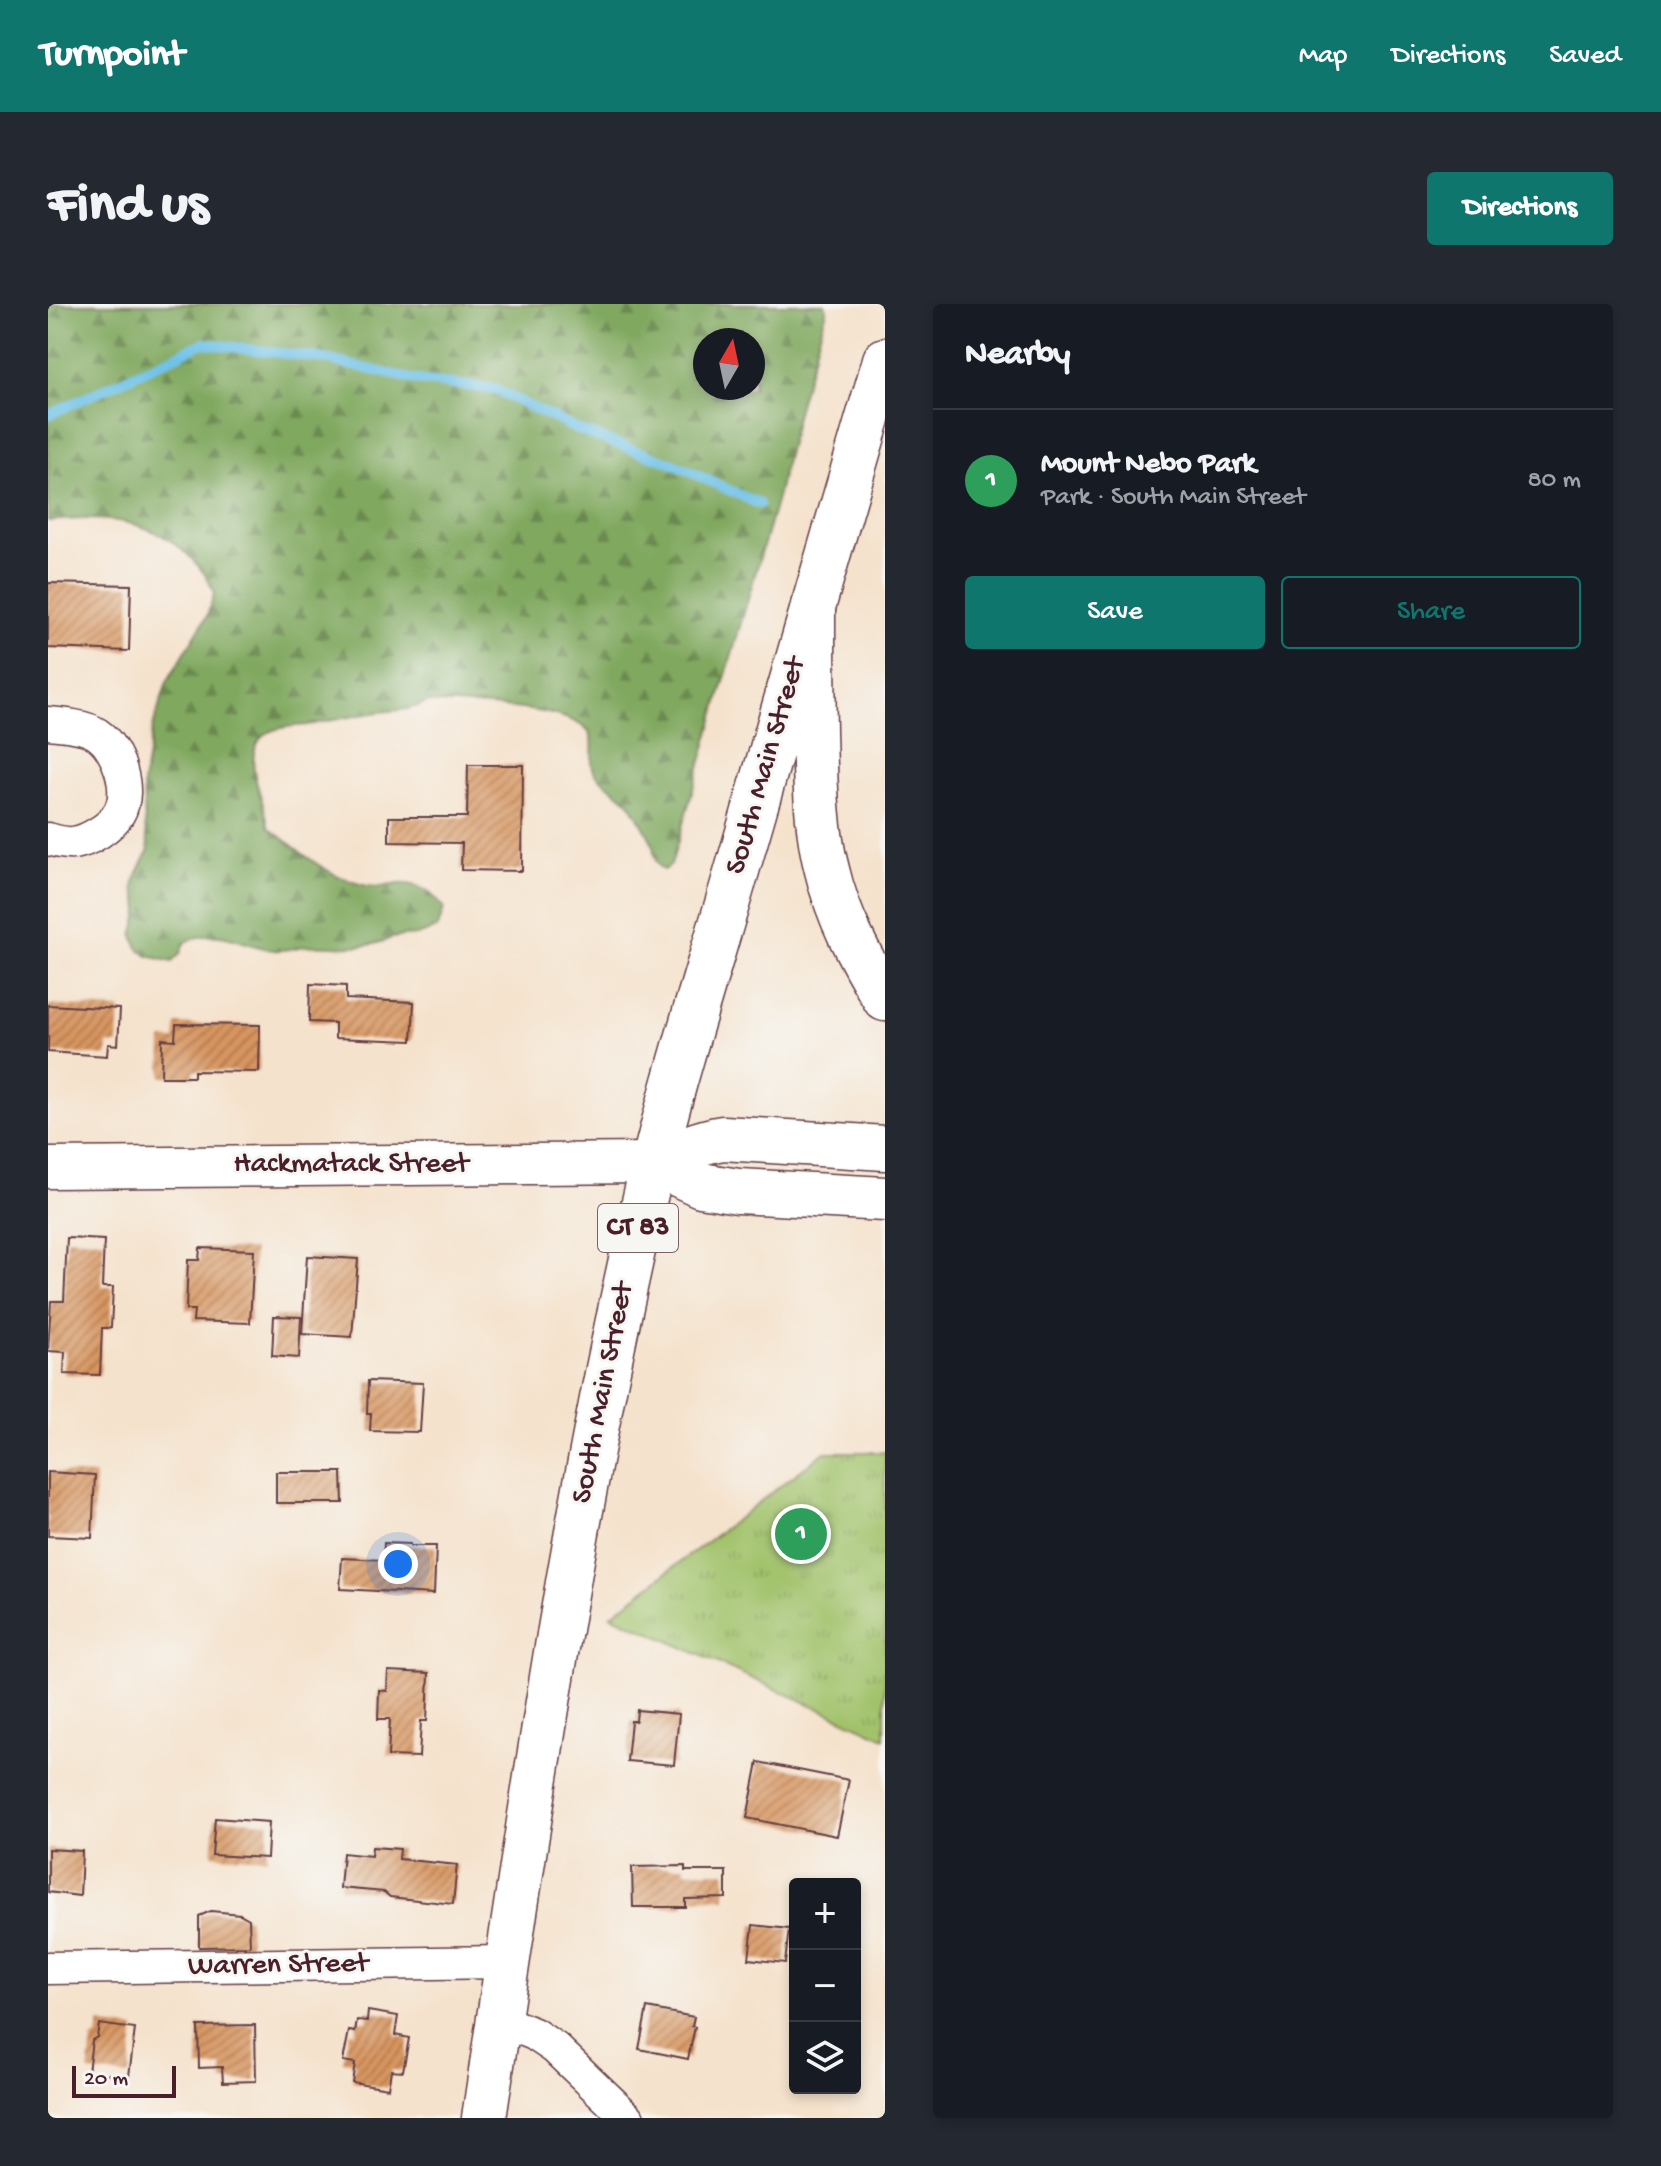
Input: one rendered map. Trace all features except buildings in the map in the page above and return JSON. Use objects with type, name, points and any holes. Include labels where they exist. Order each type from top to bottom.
[{"type":"main road","name":"South Main Street","points":[[484,2118],[543,1728],[620,1307],[654,1163],[688,1039],[885,360]]},
{"type":"main road","points":[[813,606],[816,793],[826,869],[849,935],[885,999]]},
{"type":"main road","points":[[654,1163],[685,1147],[723,1138],[885,1148]]},
{"type":"main road","points":[[654,1163],[701,1185],[738,1191],[885,1199]]},
{"type":"street","points":[[48,723],[96,733],[112,751],[122,770],[123,793],[120,811],[109,825],[92,836],[72,844],[48,839]]},
{"type":"street","name":"Hackmatack Street","points":[[48,1168],[654,1163]]},
{"type":"street","name":"Warren Street","points":[[48,1968],[507,1962]]},
{"type":"street","points":[[499,2020],[534,2034],[555,2048],[628,2118]]},
{"type":"green space","points":[[48,304],[825,304],[827,310],[798,408],[776,502],[671,865],[663,870],[630,804],[595,772],[591,736],[576,722],[536,711],[427,702],[408,709],[280,728],[259,741],[253,765],[268,825],[272,830],[312,861],[345,879],[372,887],[406,884],[425,890],[444,909],[438,927],[422,934],[365,945],[305,946],[282,950],[207,936],[184,943],[180,954],[172,962],[148,956],[138,948],[133,936],[139,912],[134,888],[136,877],[149,849],[143,783],[152,730],[167,682],[207,616],[214,594],[207,577],[196,563],[172,542],[140,526],[85,519],[48,521]]},
{"type":"green space","points":[[825,1452],[885,1452],[885,1738],[611,1615]]},
{"type":"waterway","points":[[48,415],[203,343],[325,359],[416,380],[494,389],[578,430],[669,462],[759,504]]},
{"type":"place","name":"Mount Nebo Park","points":[[801,1534]]}]
